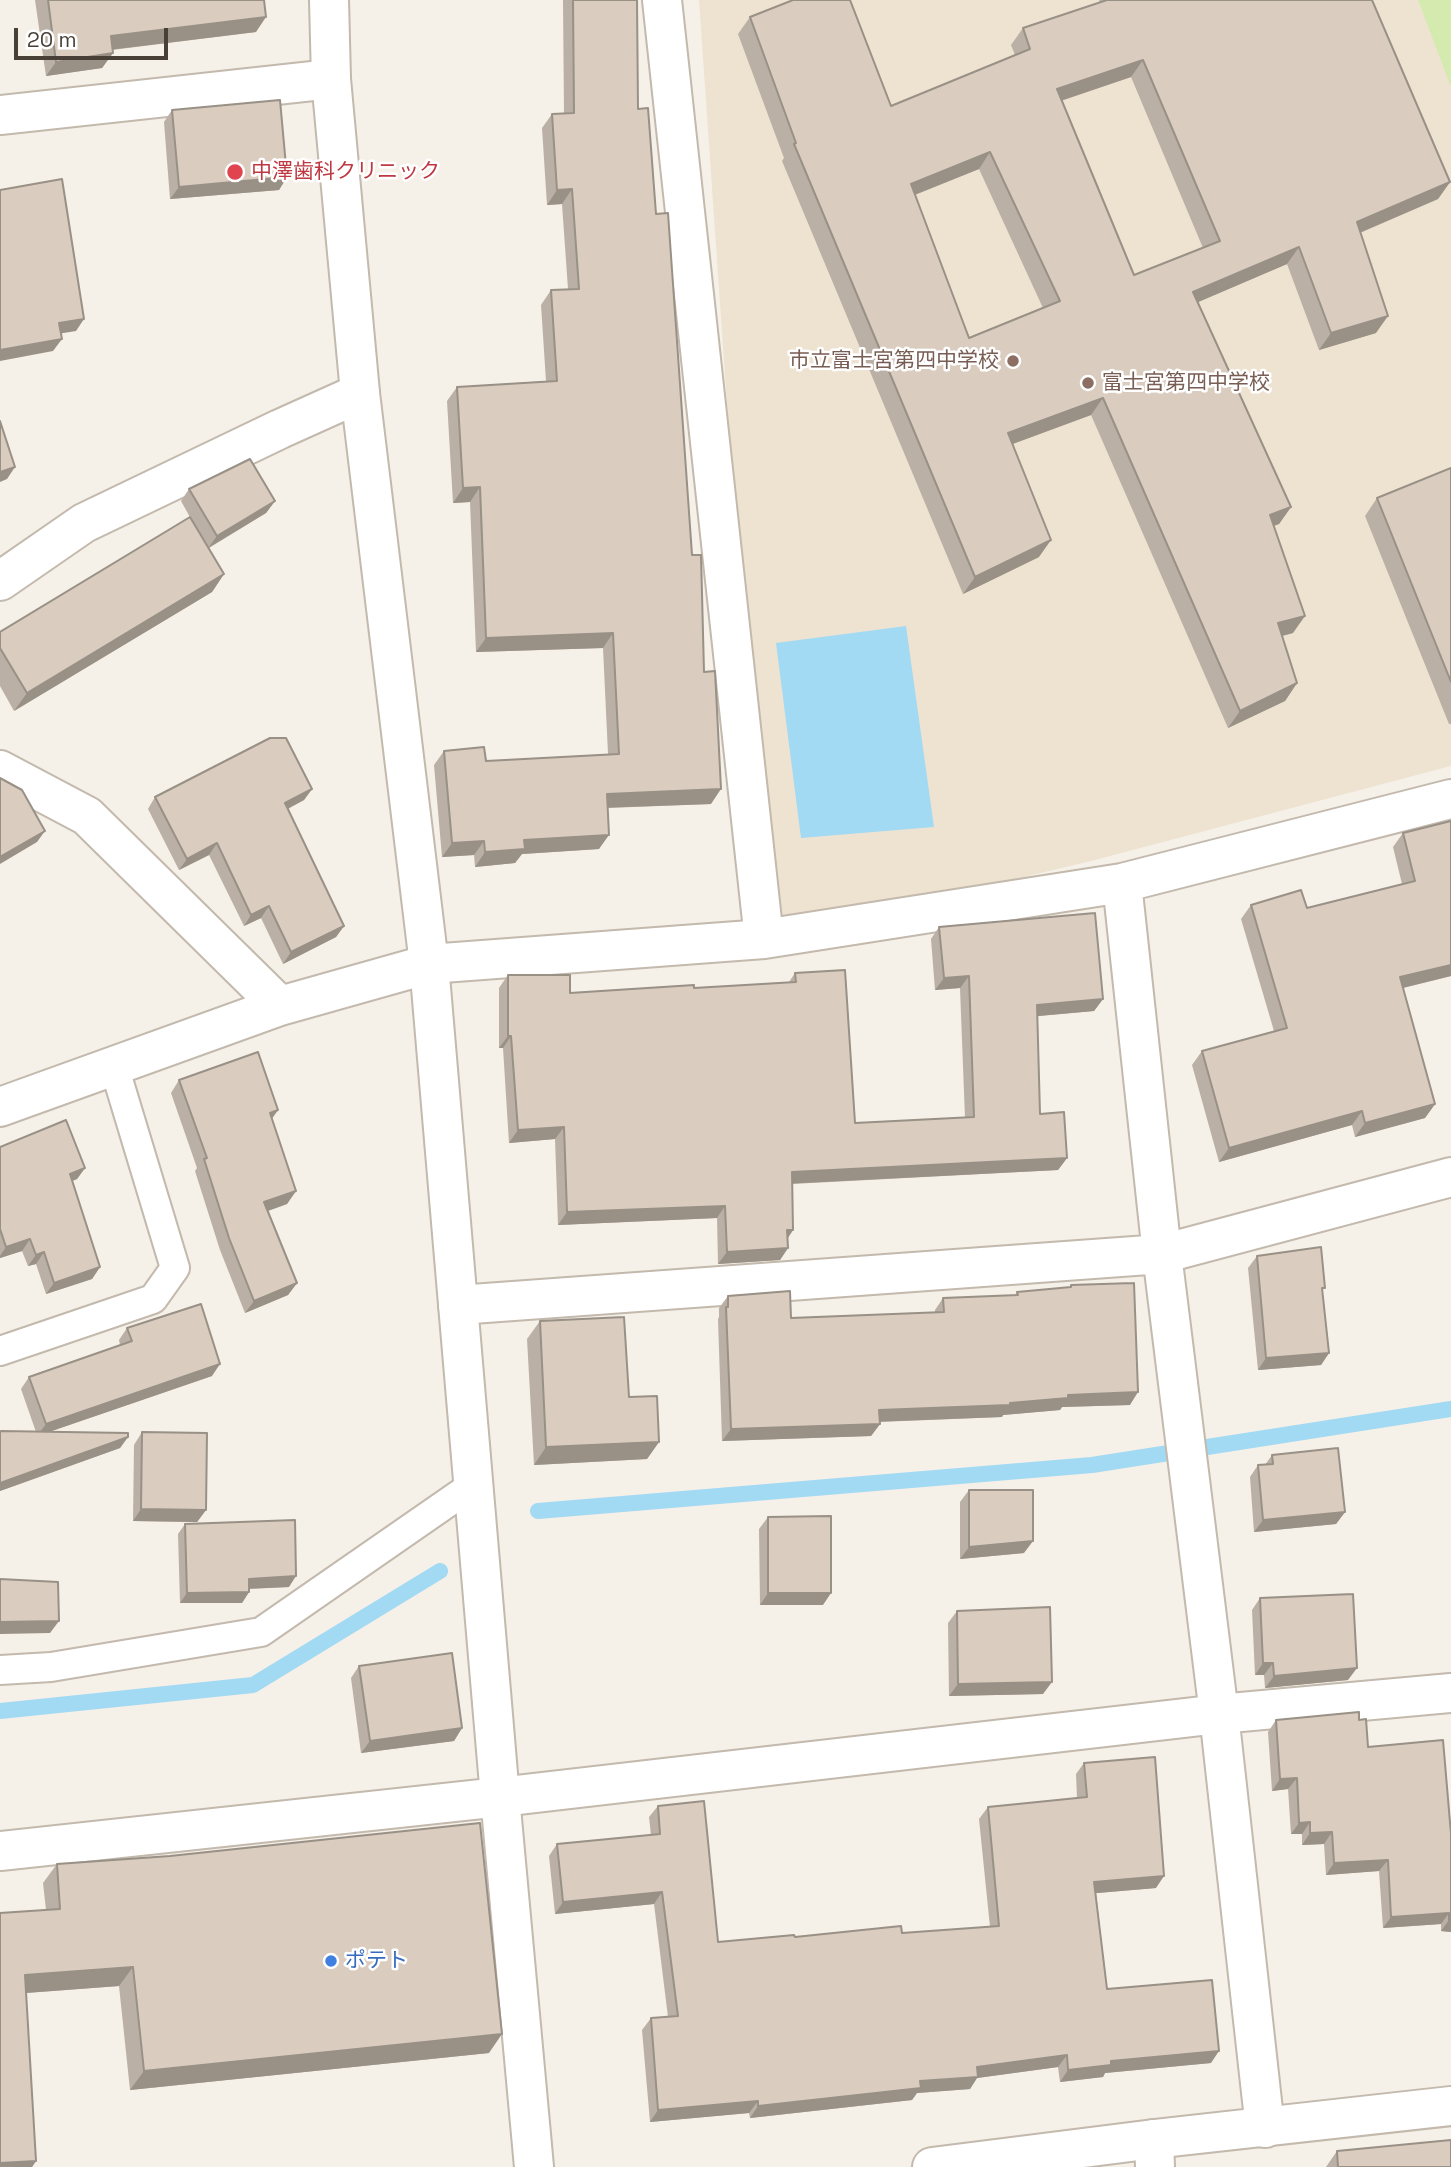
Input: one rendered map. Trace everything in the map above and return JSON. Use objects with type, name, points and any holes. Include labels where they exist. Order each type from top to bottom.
[{"type":"street","points":[[329,0],[331,79],[360,393],[429,964],[534,2167]]},
{"type":"street","points":[[662,0],[764,939]]},
{"type":"street","points":[[0,115],[331,79]]},
{"type":"street","points":[[0,581],[84,523],[360,393]]},
{"type":"street","points":[[0,770],[87,816],[280,1006]]},
{"type":"street","points":[[0,1107],[280,1006],[429,964],[764,939],[1122,883],[1451,799]]},
{"type":"street","points":[[1122,883],[1162,1254],[1219,1714],[1265,2128]]},
{"type":"street","points":[[458,1305],[1162,1254],[1451,1177]]},
{"type":"street","points":[[0,1851],[500,1797],[1219,1714],[1451,1693]]},
{"type":"street","points":[[932,2167],[1154,2153],[1265,2128],[1451,2106]]},
{"type":"lane","points":[[0,1350],[153,1299],[175,1268],[114,1066]]},
{"type":"lane","points":[[0,1670],[51,1667],[261,1632],[474,1485]]},
{"type":"shaded area","name":"富士宮第四中学校","points":[[699,0],[1451,0],[1451,766],[1091,861],[764,939]]},
{"type":"green space","points":[[1418,0],[1451,0],[1451,87]]},
{"type":"water","points":[[906,626],[934,827],[801,838],[776,643]]},
{"type":"building","points":[[48,0],[264,0],[266,17],[111,36],[113,53],[56,62]]},
{"type":"building","points":[[573,0],[637,0],[638,109],[648,108],[656,214],[668,213],[692,555],[701,555],[704,672],[715,671],[721,789],[607,794],[609,835],[524,840],[525,849],[485,852],[484,841],[452,843],[444,751],[484,747],[486,761],[619,754],[613,633],[486,638],[480,487],[463,488],[457,387],[557,381],[551,290],[579,289],[572,189],[557,190],[552,114],[574,113]]},
{"type":"building","points":[[793,0],[850,0],[891,106],[1030,49],[1023,28],[1107,0],[1372,0],[1450,182],[1357,222],[1388,316],[1331,333],[1299,247],[1193,292],[1291,507],[1270,515],[1305,616],[1278,623],[1297,683],[1240,711],[1103,398],[1008,433],[1051,540],[975,577],[794,144],[796,143],[750,17]],"holes":[[[1143,60],[1220,241],[1134,275],[1057,89]],[[990,152],[1060,301],[969,338],[911,184]]]},
{"type":"building","points":[[280,100],[287,177],[179,187],[172,110]]},
{"type":"building","points":[[62,179],[84,319],[59,323],[62,339],[0,350],[0,190]]},
{"type":"building","points":[[0,421],[15,467],[0,472]]},
{"type":"building","points":[[250,459],[275,501],[217,536],[189,489]]},
{"type":"building","points":[[1451,468],[1451,682],[1377,498]]},
{"type":"building","points":[[190,517],[224,574],[27,693],[0,648],[0,632]]},
{"type":"building","points":[[270,738],[286,738],[312,789],[285,803],[344,926],[291,952],[269,906],[251,915],[217,843],[187,859],[155,797]]},
{"type":"building","points":[[0,778],[22,790],[45,831],[0,857]]},
{"type":"building","points":[[1451,821],[1451,965],[1400,977],[1435,1104],[1365,1123],[1362,1111],[1229,1148],[1202,1051],[1287,1028],[1251,905],[1301,890],[1307,908],[1415,881],[1403,833]]},
{"type":"building","points":[[1095,913],[1103,999],[1037,1005],[1040,1114],[1064,1112],[1067,1158],[792,1172],[793,1230],[787,1230],[788,1248],[727,1252],[725,1206],[567,1212],[564,1127],[518,1130],[511,1036],[508,1036],[508,975],[570,975],[570,993],[796,982],[795,973],[845,970],[855,1123],[974,1117],[969,976],[944,978],[939,927]]},
{"type":"building","points":[[258,1052],[278,1110],[270,1113],[296,1191],[264,1202],[297,1283],[254,1301],[229,1238],[204,1159],[207,1158],[179,1080]]},
{"type":"building","points":[[66,1120],[85,1168],[70,1174],[100,1267],[54,1283],[44,1252],[36,1255],[30,1239],[6,1247],[0,1229],[0,1147]]},
{"type":"building","points":[[1321,1247],[1329,1353],[1266,1358],[1257,1256]]},
{"type":"building","points":[[1134,1283],[1138,1392],[1068,1395],[1068,1398],[1010,1405],[879,1410],[880,1424],[731,1429],[726,1307],[728,1296],[790,1291],[791,1318],[944,1312],[943,1298],[1018,1295],[1017,1292],[1071,1285]]},
{"type":"building","points":[[201,1304],[220,1364],[46,1424],[29,1377],[132,1341],[127,1328]]},
{"type":"building","points":[[624,1317],[629,1397],[657,1396],[659,1442],[546,1447],[540,1321]]},
{"type":"building","points":[[1,1431],[128,1433],[128,1437],[0,1483]]},
{"type":"building","points":[[142,1432],[207,1433],[206,1510],[141,1509]]},
{"type":"building","points":[[1338,1448],[1345,1512],[1263,1520],[1258,1465],[1273,1464],[1272,1455]]},
{"type":"building","points":[[969,1490],[1033,1490],[1033,1541],[969,1547]]},
{"type":"building","points":[[831,1516],[831,1593],[768,1593],[768,1517]]},
{"type":"building","points":[[295,1520],[296,1576],[249,1579],[249,1592],[187,1593],[185,1524]]},
{"type":"building","points":[[0,1579],[58,1582],[59,1621],[0,1622]]},
{"type":"building","points":[[1353,1594],[1357,1668],[1274,1676],[1273,1663],[1263,1663],[1260,1598]]},
{"type":"building","points":[[1050,1607],[1052,1682],[958,1684],[957,1611]]},
{"type":"building","points":[[452,1653],[462,1728],[370,1741],[359,1666]]},
{"type":"building","points":[[1359,1712],[1359,1720],[1366,1719],[1368,1747],[1443,1740],[1451,1834],[1451,1920],[1449,1913],[1391,1917],[1388,1860],[1334,1863],[1332,1832],[1310,1833],[1310,1822],[1299,1823],[1297,1778],[1280,1779],[1276,1720]]},
{"type":"building","points":[[1155,1757],[1164,1876],[1094,1882],[1107,1989],[1212,1980],[1219,2051],[1111,2061],[1111,2065],[1068,2070],[1067,2055],[977,2067],[978,2077],[920,2081],[921,2088],[758,2106],[758,2101],[658,2110],[651,2018],[678,2016],[662,1892],[563,1902],[557,1844],[660,1834],[658,1806],[704,1801],[718,1942],[901,1926],[902,1933],[999,1926],[988,1807],[1087,1797],[1084,1763]]},
{"type":"building","points":[[480,1823],[502,2034],[144,2071],[133,1967],[25,1975],[36,2161],[0,2163],[0,1913],[60,1909],[57,1864],[170,1856]]},
{"type":"building","points":[[1451,2140],[1451,2167],[1338,2167],[1337,2151]]},
{"type":"waterway","points":[[538,1511],[1092,1465],[1451,1409]]},
{"type":"waterway","points":[[0,1711],[253,1685],[440,1571]]},
{"type":"place","name":"中澤歯科クリニック","points":[[235,172]]},
{"type":"place","name":"市立富士宮第四中学校","points":[[1013,361]]},
{"type":"place","name":"富士宮第四中学校","points":[[1088,383]]},
{"type":"place","name":"ポテト","points":[[331,1961]]}]
